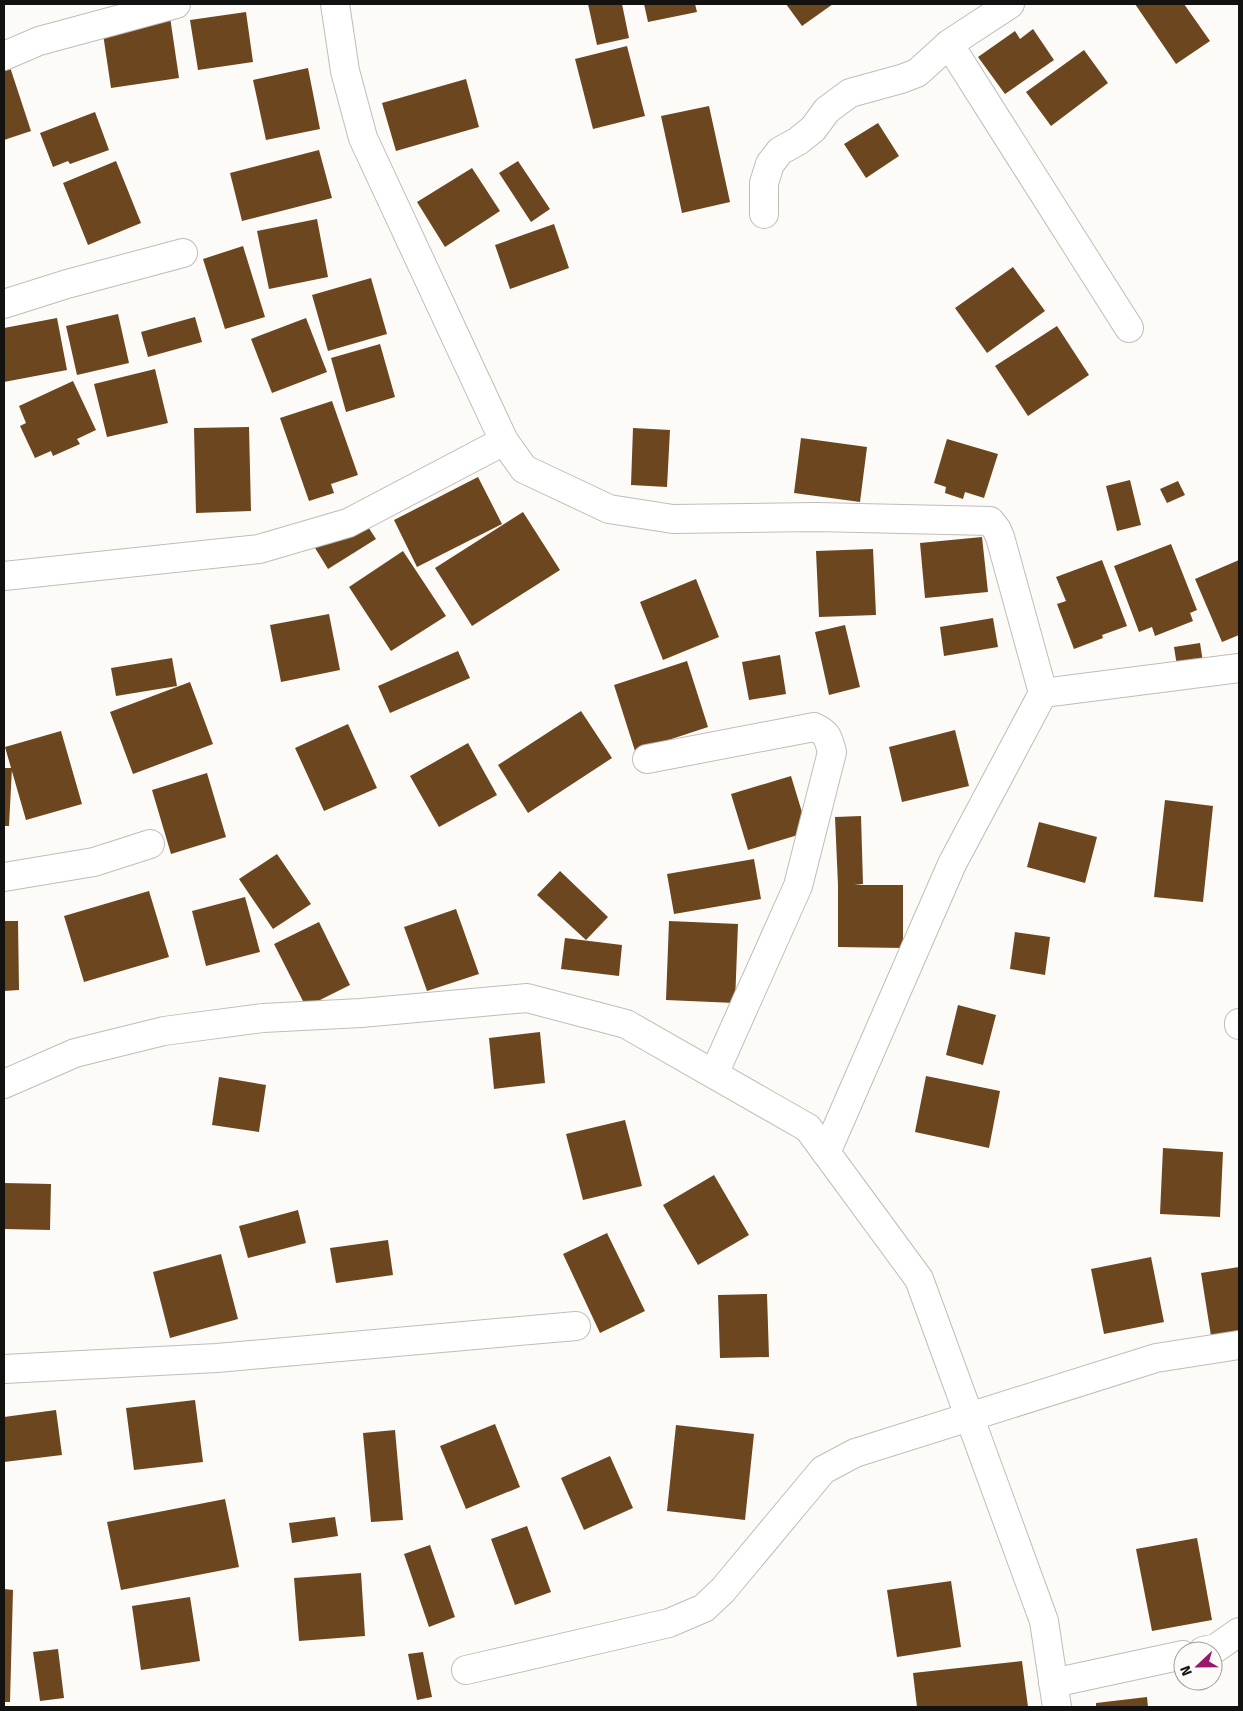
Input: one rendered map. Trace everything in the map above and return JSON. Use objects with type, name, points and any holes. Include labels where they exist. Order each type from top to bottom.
[{"type":"street","points":[[4,56],[38,41],[176,4]]},
{"type":"street","points":[[335,4],[345,71],[363,138],[504,442],[524,469],[609,509],[673,519],[816,518],[990,521],[1000,537],[1043,693],[952,864],[826,1153]]},
{"type":"street","points":[[764,214],[764,183],[770,164],[780,151],[798,141],[812,129],[826,110],[850,93],[917,73],[949,44],[1010,4]]},
{"type":"street","points":[[949,44],[1129,328]]},
{"type":"street","points":[[4,304],[67,284],[183,253]]},
{"type":"street","points":[[4,576],[259,549],[348,523],[504,442]]},
{"type":"street","points":[[1043,693],[1239,668]]},
{"type":"street","points":[[647,759],[814,727],[823,731],[828,738],[832,752],[798,886],[714,1074]]},
{"type":"street","points":[[4,877],[94,862],[150,844]]},
{"type":"street","points":[[4,1084],[75,1053],[164,1031],[263,1018],[361,1013],[527,998],[626,1024],[808,1128],[919,1279],[1044,1621],[1055,1695],[1173,1658]]},
{"type":"street","points":[[4,1369],[217,1358],[576,1326]]},
{"type":"street","points":[[466,1670],[669,1623],[704,1608],[723,1590],[823,1470],[855,1453],[1156,1358],[1239,1345]]},
{"type":"street","points":[[1223,1643],[1239,1632]]},
{"type":"building","points":[[588,4],[622,4],[629,38],[597,45]]},
{"type":"building","points":[[644,4],[695,4],[697,12],[648,22]]},
{"type":"building","points":[[786,4],[833,4],[802,26]]},
{"type":"building","points":[[1135,4],[1184,4],[1210,41],[1176,64]]},
{"type":"building","points":[[246,12],[253,62],[198,70],[190,20]]},
{"type":"building","points":[[170,17],[179,78],[111,88],[102,27]]},
{"type":"building","points":[[1033,29],[1054,60],[1005,94],[978,57],[1015,31],[1020,39]]},
{"type":"building","points":[[627,46],[645,116],[593,129],[575,59]]},
{"type":"building","points":[[1084,50],[1108,83],[1051,126],[1026,92]]},
{"type":"building","points":[[8,61],[31,131],[4,140],[4,62]]},
{"type":"building","points":[[308,68],[320,129],[266,140],[253,80]]},
{"type":"building","points":[[466,79],[479,127],[396,151],[382,103]]},
{"type":"building","points":[[709,106],[730,202],[682,213],[661,116]]},
{"type":"building","points":[[95,112],[109,150],[70,164],[68,161],[53,167],[40,133]]},
{"type":"building","points":[[878,123],[899,156],[866,178],[844,144]]},
{"type":"building","points":[[319,150],[332,198],[242,221],[230,173]]},
{"type":"building","points":[[116,161],[141,223],[88,245],[63,183]]},
{"type":"building","points":[[518,161],[550,209],[531,222],[499,173]]},
{"type":"building","points":[[472,168],[500,211],[445,247],[417,202]]},
{"type":"building","points":[[317,219],[328,277],[269,289],[257,231]]},
{"type":"building","points":[[554,224],[569,268],[510,289],[495,245]]},
{"type":"building","points":[[243,246],[265,317],[225,329],[203,259]]},
{"type":"building","points":[[1013,267],[1045,311],[987,353],[955,308]]},
{"type":"building","points":[[371,278],[387,334],[328,351],[312,295]]},
{"type":"building","points":[[118,314],[129,363],[77,375],[66,326]]},
{"type":"building","points":[[195,317],[202,342],[148,357],[141,332]]},
{"type":"building","points":[[57,318],[67,370],[4,382],[4,328]]},
{"type":"building","points":[[306,318],[327,372],[272,393],[251,339]]},
{"type":"building","points":[[1057,326],[1089,375],[1028,416],[995,366]]},
{"type":"building","points":[[380,344],[395,397],[346,412],[331,358]]},
{"type":"building","points":[[155,369],[168,423],[107,437],[94,384]]},
{"type":"building","points":[[73,381],[96,430],[77,439],[80,444],[53,456],[51,451],[35,458],[20,426],[26,423],[19,406]]},
{"type":"building","points":[[332,401],[358,475],[331,484],[334,493],[309,501],[280,418]]},
{"type":"building","points":[[249,427],[251,511],[196,513],[194,428]]},
{"type":"building","points":[[633,428],[670,430],[667,487],[631,485]]},
{"type":"building","points":[[801,438],[867,447],[860,502],[794,493]]},
{"type":"building","points":[[947,439],[998,454],[984,498],[965,492],[963,499],[945,493],[946,487],[934,483]]},
{"type":"building","points":[[478,477],[502,524],[417,567],[394,520]]},
{"type":"building","points":[[1130,480],[1141,525],[1117,531],[1106,486]]},
{"type":"building","points":[[1178,481],[1185,495],[1167,503],[1160,489]]},
{"type":"building","points":[[523,512],[560,570],[472,626],[435,568]]},
{"type":"building","points":[[359,513],[376,539],[328,569],[312,543]]},
{"type":"building","points":[[982,537],[988,592],[925,598],[920,543]]},
{"type":"building","points":[[1171,544],[1197,610],[1190,613],[1193,621],[1155,636],[1152,627],[1139,632],[1114,566]]},
{"type":"building","points":[[873,549],[876,615],[819,617],[816,551]]},
{"type":"building","points":[[403,551],[446,616],[391,651],[349,587]]},
{"type":"building","points":[[1102,560],[1127,626],[1102,635],[1103,638],[1074,649],[1057,604],[1066,601],[1056,577]]},
{"type":"building","points":[[1239,560],[1239,635],[1222,642],[1195,579]]},
{"type":"building","points":[[696,579],[719,637],[663,660],[640,602]]},
{"type":"building","points":[[329,614],[340,670],[281,682],[270,625]]},
{"type":"building","points":[[993,618],[998,647],[944,656],[940,627]]},
{"type":"building","points":[[845,625],[860,687],[829,695],[815,632]]},
{"type":"building","points":[[1200,643],[1203,662],[1177,666],[1174,647]]},
{"type":"building","points":[[458,651],[470,678],[390,713],[378,686]]},
{"type":"building","points":[[780,655],[786,694],[749,700],[742,662]]},
{"type":"building","points":[[172,658],[177,686],[116,696],[111,668]]},
{"type":"building","points":[[687,661],[708,727],[635,751],[614,685]]},
{"type":"building","points":[[190,682],[213,744],[133,774],[110,712]]},
{"type":"building","points":[[581,711],[612,758],[528,813],[498,765]]},
{"type":"building","points":[[348,724],[377,788],[324,811],[295,748]]},
{"type":"building","points":[[955,730],[969,786],[902,802],[889,747]]},
{"type":"building","points":[[61,731],[82,804],[26,820],[5,747]]},
{"type":"building","points":[[468,743],[497,795],[439,827],[410,776]]},
{"type":"building","points":[[4,768],[12,768],[9,826],[4,826]]},
{"type":"building","points":[[207,773],[226,837],[171,854],[152,790]]},
{"type":"building","points":[[791,776],[808,832],[748,850],[731,794]]},
{"type":"building","points":[[1165,800],[1213,806],[1203,902],[1154,897]]},
{"type":"building","points":[[861,816],[863,884],[854,885],[903,885],[903,948],[838,947],[835,817]]},
{"type":"building","points":[[1039,822],[1097,837],[1085,883],[1027,867]]},
{"type":"building","points":[[277,854],[311,904],[273,929],[239,879]]},
{"type":"building","points":[[754,859],[761,899],[674,914],[667,874]]},
{"type":"building","points":[[560,871],[608,917],[586,940],[537,895]]},
{"type":"building","points":[[149,891],[169,957],[84,982],[64,916]]},
{"type":"building","points":[[245,897],[260,952],[206,966],[192,911]]},
{"type":"building","points":[[456,909],[479,974],[427,991],[404,927]]},
{"type":"building","points":[[4,921],[18,921],[19,990],[4,991]]},
{"type":"building","points":[[669,921],[738,924],[735,1003],[666,1000]]},
{"type":"building","points":[[319,922],[350,985],[306,1007],[274,944]]},
{"type":"building","points":[[1015,932],[1050,937],[1045,975],[1010,969]]},
{"type":"building","points":[[565,938],[622,945],[619,976],[561,969]]},
{"type":"building","points":[[958,1005],[996,1015],[983,1065],[946,1055]]},
{"type":"building","points":[[540,1032],[545,1083],[494,1089],[489,1038]]},
{"type":"building","points":[[926,1076],[1000,1091],[989,1148],[915,1132]]},
{"type":"building","points":[[219,1077],[266,1085],[259,1132],[212,1125]]},
{"type":"building","points":[[625,1120],[642,1186],[583,1200],[566,1134]]},
{"type":"building","points":[[1163,1148],[1223,1152],[1220,1217],[1160,1214]]},
{"type":"building","points":[[714,1175],[749,1235],[698,1265],[663,1205]]},
{"type":"building","points":[[4,1183],[51,1184],[50,1230],[4,1229]]},
{"type":"building","points":[[298,1210],[306,1243],[248,1258],[239,1226]]},
{"type":"building","points":[[607,1233],[645,1311],[600,1333],[563,1254]]},
{"type":"building","points":[[388,1240],[393,1275],[336,1283],[330,1248]]},
{"type":"building","points":[[221,1254],[238,1319],[170,1338],[153,1272]]},
{"type":"building","points":[[1151,1257],[1164,1322],[1104,1334],[1091,1269]]},
{"type":"building","points":[[1239,1267],[1239,1331],[1211,1336],[1201,1273]]},
{"type":"building","points":[[767,1294],[769,1357],[720,1358],[718,1295]]},
{"type":"building","points":[[195,1400],[203,1462],[134,1470],[126,1408]]},
{"type":"building","points":[[56,1410],[62,1455],[4,1462],[4,1417]]},
{"type":"building","points":[[495,1424],[520,1487],[466,1509],[440,1446]]},
{"type":"building","points":[[676,1425],[754,1434],[745,1520],[667,1511]]},
{"type":"building","points":[[395,1430],[403,1520],[371,1522],[363,1433]]},
{"type":"building","points":[[610,1456],[633,1508],[584,1530],[561,1478]]},
{"type":"building","points":[[225,1499],[239,1567],[121,1590],[107,1522]]},
{"type":"building","points":[[335,1517],[338,1536],[292,1543],[289,1523]]},
{"type":"building","points":[[527,1526],[551,1592],[515,1605],[491,1539]]},
{"type":"building","points":[[1197,1538],[1212,1620],[1152,1631],[1136,1549]]},
{"type":"building","points":[[430,1545],[455,1617],[429,1627],[404,1554]]},
{"type":"building","points":[[361,1573],[365,1636],[299,1641],[294,1578]]},
{"type":"building","points":[[951,1581],[961,1647],[897,1657],[887,1590]]},
{"type":"building","points":[[4,1589],[13,1590],[10,1702],[4,1702]]},
{"type":"building","points":[[190,1597],[200,1661],[141,1670],[132,1606]]},
{"type":"building","points":[[58,1649],[64,1698],[40,1701],[33,1652]]},
{"type":"building","points":[[423,1652],[432,1697],[417,1700],[408,1654]]},
{"type":"building","points":[[1022,1661],[1028,1707],[917,1707],[913,1673]]},
{"type":"building","points":[[1147,1697],[1148,1707],[1096,1707],[1096,1703]]}]
